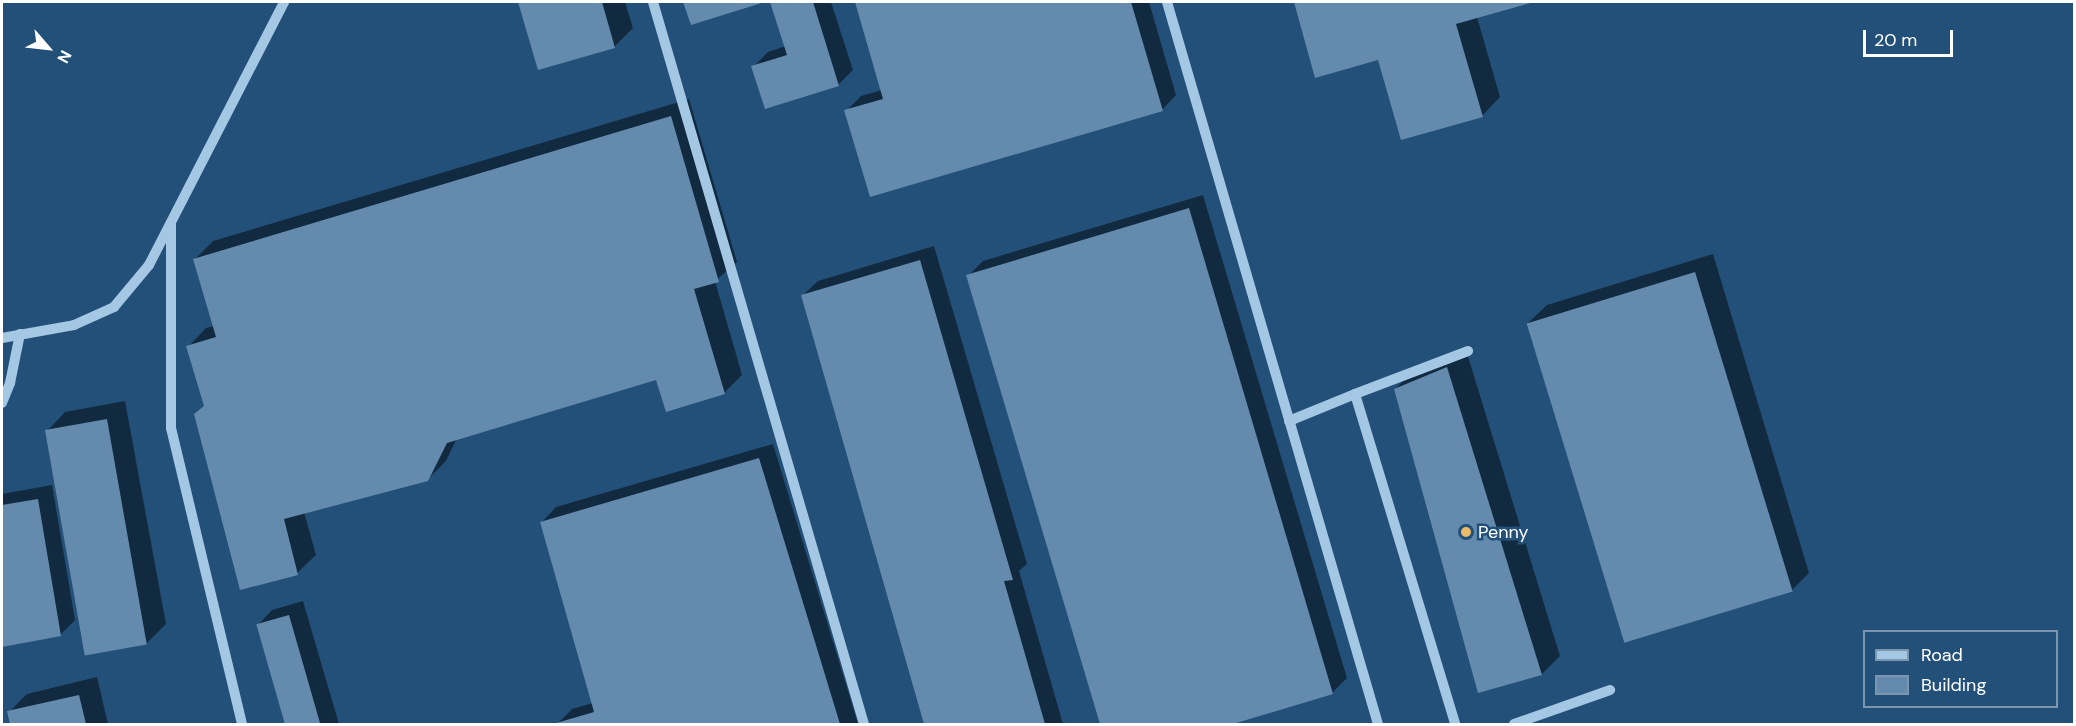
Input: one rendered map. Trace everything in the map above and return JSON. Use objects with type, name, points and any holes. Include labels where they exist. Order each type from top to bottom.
[{"type":"street","points":[[2,338],[74,325],[114,307],[149,265],[284,2]]},
{"type":"street","points":[[653,2],[864,724]]},
{"type":"street","points":[[1167,2],[1378,724]]},
{"type":"street","points":[[171,223],[171,428],[242,724]]},
{"type":"street","points":[[2,403],[10,383],[20,334]]},
{"type":"street","points":[[1289,421],[1468,351]]},
{"type":"street","points":[[1355,394],[1455,724]]},
{"type":"street","points":[[1514,724],[1610,690]]},
{"type":"building","points":[[518,2],[602,2],[615,48],[538,70]]},
{"type":"building","points":[[683,2],[765,2],[691,25]]},
{"type":"building","points":[[770,2],[813,2],[839,86],[765,109],[751,66],[787,55]]},
{"type":"building","points":[[855,2],[1131,2],[1163,111],[870,197],[844,110],[883,99]]},
{"type":"building","points":[[1294,2],[1534,2],[1456,24],[1483,117],[1401,140],[1378,60],[1315,78]]},
{"type":"building","points":[[671,116],[719,282],[694,289],[725,394],[666,412],[656,380],[447,443],[428,481],[284,519],[298,575],[240,590],[194,414],[204,406],[186,346],[216,337],[193,259]]},
{"type":"building","points":[[1189,208],[1333,694],[1233,724],[1100,724],[966,275]]},
{"type":"building","points":[[920,260],[1013,580],[1004,581],[1045,724],[924,724],[801,295]]},
{"type":"building","points":[[1695,272],[1793,591],[1624,643],[1527,323]]},
{"type":"building","name":"Penny","points":[[1447,367],[1542,675],[1478,693],[1394,389]]},
{"type":"building","points":[[107,419],[147,645],[85,655],[45,430]]},
{"type":"building","points":[[759,458],[840,724],[553,724],[594,712],[540,522]]},
{"type":"building","points":[[38,499],[61,636],[2,647],[2,505]]},
{"type":"building","points":[[289,615],[320,724],[285,724],[256,624]]},
{"type":"building","points":[[79,695],[86,724],[10,724],[7,711]]},
{"type":"place","name":"Penny","points":[[1466,532]]}]
